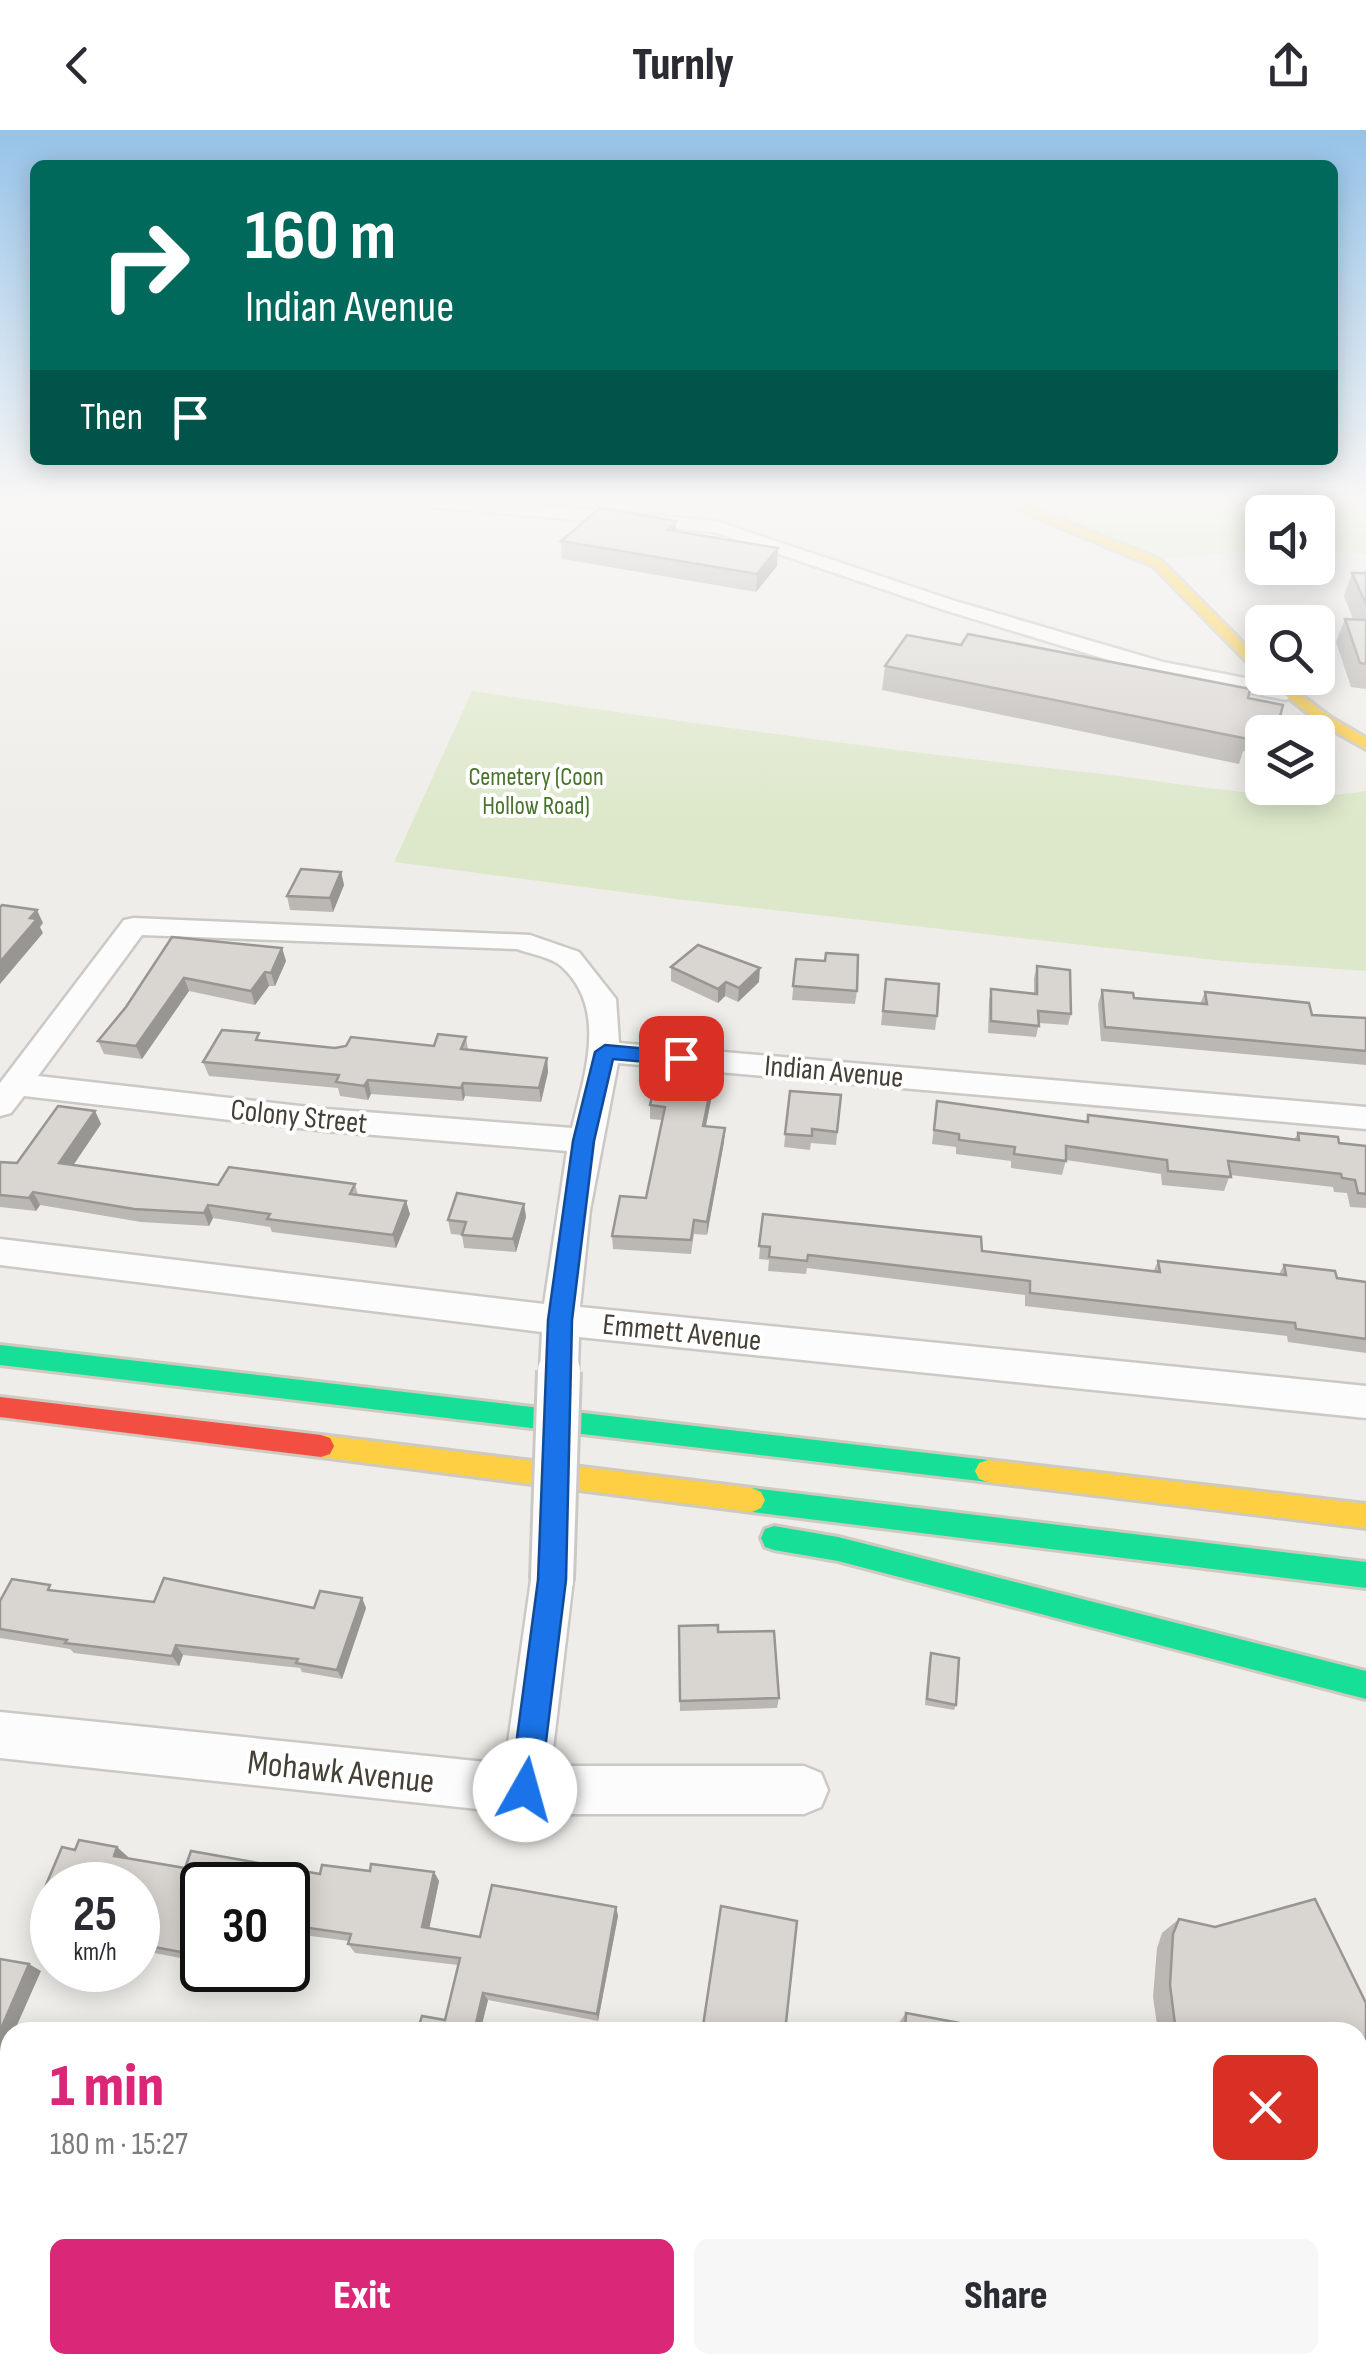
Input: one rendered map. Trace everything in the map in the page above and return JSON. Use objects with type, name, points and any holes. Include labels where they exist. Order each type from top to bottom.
[{"type":"main road","points":[[1201,607],[1245,652]]},
{"type":"main road","points":[[1293,695],[1366,744]]},
{"type":"main road","points":[[0,1356],[1366,1516]]},
{"type":"main road","points":[[0,1407],[1366,1574]]},
{"type":"main road","points":[[724,1443],[977,1447]]},
{"type":"main road","points":[[395,1457],[577,1501]]},
{"type":"main road","points":[[744,1533],[838,1549],[1366,1685]]},
{"type":"street","points":[[950,607],[1159,668],[1245,680]]},
{"type":"street","points":[[8,1095],[134,926],[520,941],[570,958],[601,999],[605,1052],[584,1141],[560,1320],[552,1580],[525,1790]]},
{"type":"street","name":"Indian Avenue","points":[[605,1052],[1366,1118]]},
{"type":"street","name":"Colony Street","points":[[8,1095],[584,1141]]},
{"type":"street","name":"Emmett Avenue","points":[[0,1252],[560,1320],[1366,1402]]},
{"type":"street","name":"Mohawk Avenue","points":[[0,1735],[525,1790],[804,1790]]},
{"type":"green space","name":"Cemetery (Coon Hollow Road)","points":[[472,691],[787,736],[1245,792],[1245,805],[1335,805],[1335,795],[1366,791],[1366,971],[1224,961],[675,899],[394,862]]},
{"type":"building","points":[[1345,619],[1366,620],[1366,664],[1360,663]]},
{"type":"building","points":[[968,634],[1245,688],[1248,698],[1283,705],[1280,715],[1245,715],[1245,738],[885,666],[907,635],[961,645]]},
{"type":"building","points":[[301,869],[341,872],[330,898],[287,896]]},
{"type":"building","points":[[0,907],[37,910],[30,918],[37,919],[0,962]]},
{"type":"building","points":[[172,937],[282,948],[271,973],[265,972],[251,991],[184,978],[136,1046],[98,1041],[126,1007]]},
{"type":"building","points":[[698,945],[760,968],[739,988],[726,982],[718,989],[671,967]]},
{"type":"building","points":[[826,953],[858,955],[857,991],[793,986],[796,959],[825,961]]},
{"type":"building","points":[[1037,966],[1070,970],[1071,1014],[1038,1011],[1039,1026],[991,1021],[991,989],[1037,994]]},
{"type":"building","points":[[886,979],[939,984],[937,1016],[883,1011]]},
{"type":"building","points":[[1102,990],[1133,993],[1134,998],[1207,1004],[1205,992],[1309,1003],[1312,1015],[1366,1018],[1366,1051],[1105,1027]]},
{"type":"building","points":[[222,1030],[259,1033],[256,1040],[335,1048],[346,1046],[351,1037],[434,1046],[438,1034],[466,1037],[461,1049],[547,1058],[539,1088],[463,1083],[461,1088],[368,1080],[364,1086],[336,1082],[339,1075],[203,1062]]},
{"type":"building","points":[[658,1071],[713,1077],[703,1126],[725,1128],[707,1222],[694,1220],[691,1240],[612,1236],[620,1196],[646,1198],[665,1107],[650,1105]]},
{"type":"building","points":[[790,1091],[841,1095],[837,1132],[812,1129],[812,1136],[785,1134]]},
{"type":"building","points":[[937,1101],[1088,1122],[1088,1115],[1299,1140],[1298,1133],[1338,1137],[1339,1143],[1366,1146],[1366,1194],[1358,1193],[1355,1180],[1342,1178],[1341,1174],[1228,1161],[1231,1177],[1168,1171],[1167,1160],[1066,1146],[1066,1161],[1014,1154],[1015,1147],[959,1140],[959,1134],[934,1130]]},
{"type":"building","points":[[58,1106],[95,1111],[59,1163],[218,1185],[229,1167],[355,1184],[350,1194],[406,1201],[393,1235],[267,1219],[270,1214],[208,1205],[204,1213],[134,1209],[33,1192],[29,1198],[0,1195],[0,1162],[17,1163]]},
{"type":"building","points":[[457,1193],[524,1204],[513,1239],[462,1235],[466,1222],[448,1220]]},
{"type":"building","points":[[763,1214],[981,1237],[982,1251],[1160,1272],[1158,1261],[1286,1275],[1284,1265],[1335,1271],[1337,1278],[1366,1282],[1366,1339],[1296,1329],[1295,1323],[1030,1293],[1030,1281],[808,1255],[807,1261],[769,1257],[770,1247],[759,1246]]},
{"type":"building","points":[[164,1578],[314,1608],[320,1591],[362,1598],[337,1670],[296,1663],[298,1659],[176,1645],[172,1656],[65,1643],[67,1640],[0,1629],[0,1601],[12,1579],[50,1585],[48,1590],[154,1602]]},
{"type":"building","points":[[718,1625],[718,1632],[774,1631],[779,1698],[680,1701],[679,1626]]},
{"type":"building","points":[[931,1653],[959,1658],[956,1705],[927,1699]]},
{"type":"building","points":[[79,1840],[117,1847],[114,1856],[150,1862],[56,1862],[62,1847],[75,1850]]},
{"type":"building","points":[[191,1851],[253,1862],[187,1862]]},
{"type":"building","points":[[160,1864],[180,1867],[180,1952],[160,1948]]},
{"type":"building","points":[[371,1864],[434,1872],[422,1927],[480,1937],[492,1885],[616,1907],[597,2014],[483,1993],[476,2022],[420,2022],[422,2016],[445,2020],[460,1958],[348,1944],[351,1934],[310,1928],[310,1872],[320,1874],[322,1865],[370,1871]]},
{"type":"building","points":[[1315,1899],[1366,2003],[1366,2022],[1175,2022],[1170,1985],[1173,1934],[1179,1919],[1215,1927]]},
{"type":"building","points":[[721,1906],[797,1921],[786,2022],[704,2022]]},
{"type":"building","points":[[0,1959],[29,1964],[4,2022],[0,2022]]},
{"type":"building","points":[[906,2013],[954,2022],[906,2022]]},
{"type":"traffic: fast","points":[[0,1355],[988,1471]]},
{"type":"traffic: fast","points":[[752,1500],[1366,1575]]},
{"type":"traffic: fast","points":[[774,1538],[838,1549],[1366,1685]]},
{"type":"traffic: slow","points":[[1200,607],[1245,652]]},
{"type":"traffic: slow","points":[[1293,695],[1366,744]]},
{"type":"traffic: slow","points":[[321,1446],[752,1500]]},
{"type":"traffic: slow","points":[[988,1471],[1366,1516]]},
{"type":"traffic: jam","points":[[0,1407],[321,1446]]},
{"type":"route","points":[[525,1790],[552,1580],[560,1320],[584,1141],[605,1052],[681,1058]]}]
